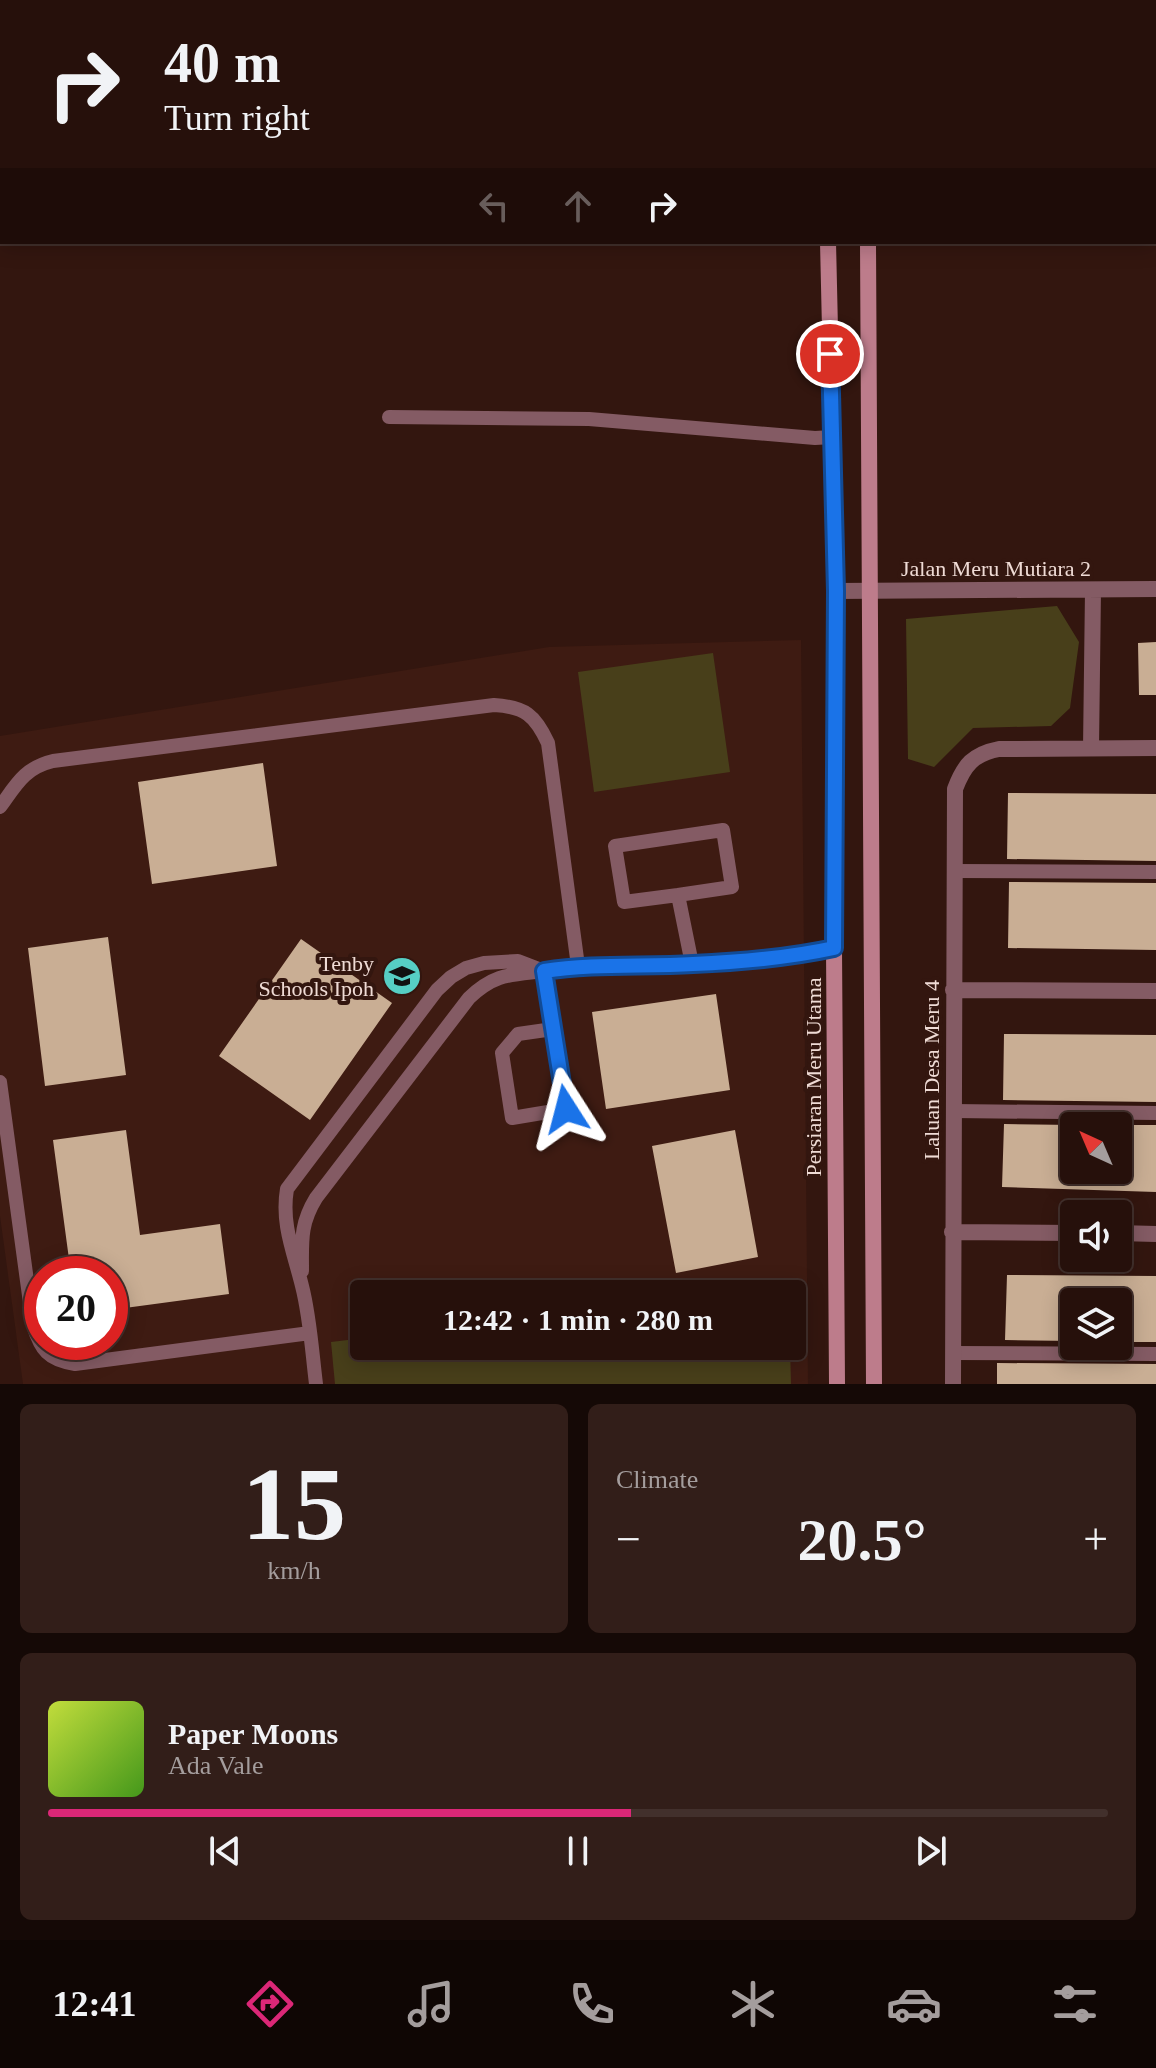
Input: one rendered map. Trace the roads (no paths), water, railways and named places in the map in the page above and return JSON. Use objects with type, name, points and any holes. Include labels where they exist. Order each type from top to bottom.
[{"type":"main road","name":"Persiaran Meru Utama","points":[[828,244],[836,591],[834,948],[837,1384]]},
{"type":"main road","points":[[868,244],[874,1384]]},
{"type":"street","name":"Jalan Meru Mutiara 2","points":[[836,591],[1156,589]]},
{"type":"street","points":[[1093,590],[1091,748],[1156,748]]},
{"type":"street","name":"Laluan Desa Meru 4","points":[[953,1384],[955,789],[971,761],[985,752],[999,749],[1091,748]]},
{"type":"street","points":[[953,990],[1156,991]]},
{"type":"street","points":[[952,1232],[1060,1233]]},
{"type":"street","points":[[1132,1233],[1156,1234]]},
{"type":"lane","points":[[389,417],[589,419],[832,437]]},
{"type":"lane","points":[[0,807],[29,770],[53,761],[494,705],[512,706],[529,714],[540,726],[548,743],[578,966]]},
{"type":"lane","points":[[723,830],[732,887],[678,895],[624,902],[615,846],[723,830]]},
{"type":"lane","points":[[954,871],[1156,872]]},
{"type":"lane","points":[[678,895],[692,964]]},
{"type":"lane","points":[[316,1384],[303,1287],[302,1226],[307,1212],[480,987],[502,976],[578,966],[692,964],[798,956],[834,948]]},
{"type":"lane","points":[[303,1287],[289,1245],[285,1202],[287,1189],[437,990],[466,968],[484,963],[518,961],[544,971]]},
{"type":"lane","points":[[544,971],[566,1109],[512,1118],[502,1053],[518,1034],[553,1029]]},
{"type":"lane","points":[[0,1082],[33,1325],[46,1353],[58,1362],[75,1364],[310,1333]]},
{"type":"lane","points":[[953,1111],[1156,1113]]},
{"type":"lane","points":[[953,1353],[1156,1354]]},
{"type":"place","name":"Tenby Schools Ipoh","points":[[402,976]]}]
